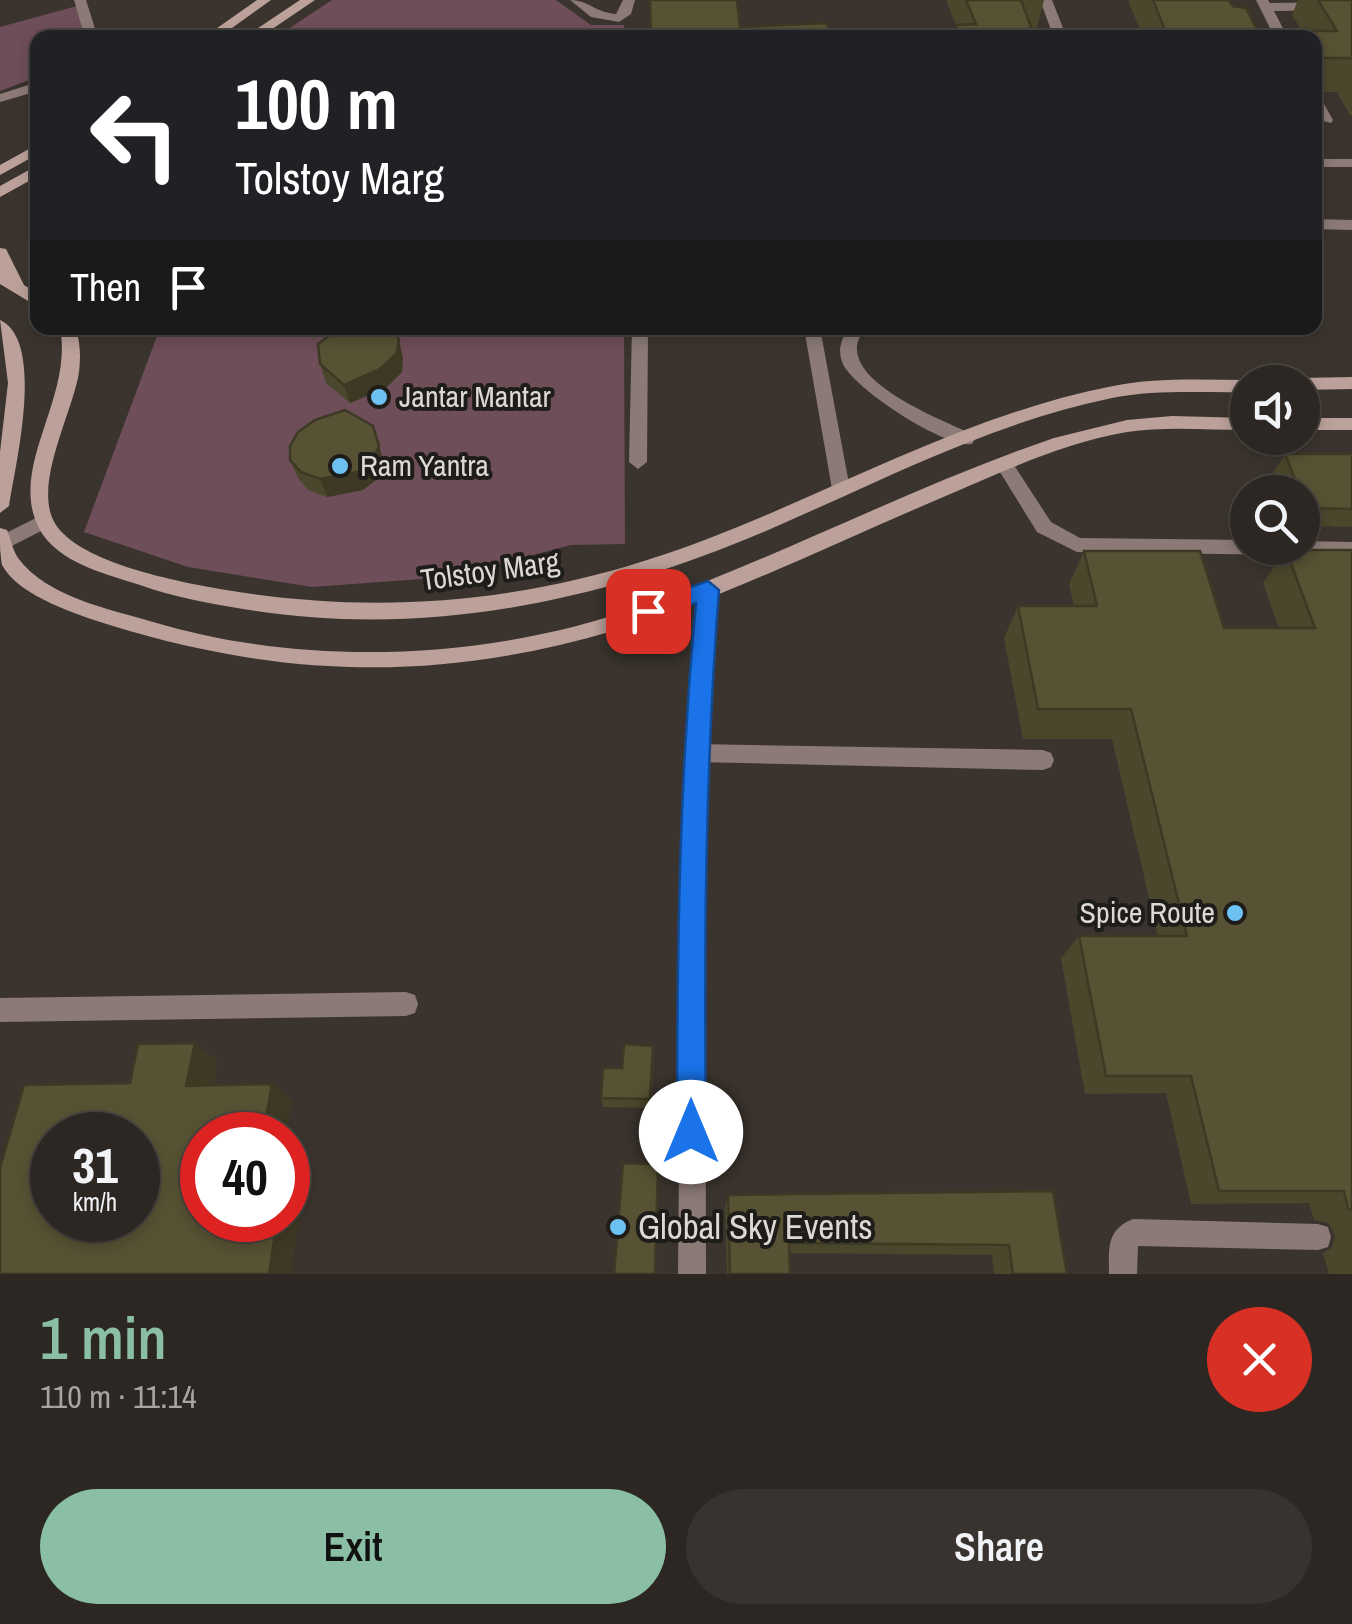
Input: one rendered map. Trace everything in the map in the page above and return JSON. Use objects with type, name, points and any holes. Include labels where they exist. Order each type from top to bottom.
[{"type":"main road","points":[[221,30],[266,0]]},
{"type":"main road","points":[[262,30],[309,0]]},
{"type":"main road","points":[[0,171],[30,153]]},
{"type":"main road","points":[[0,192],[30,174]]},
{"type":"main road","points":[[0,209],[19,180]]},
{"type":"main road","points":[[0,253],[8,280],[30,296]]},
{"type":"main road","points":[[0,506],[18,374],[16,351],[2,328]]},
{"type":"main road","points":[[44,521],[45,462],[72,354],[69,335]]},
{"type":"main road","points":[[1320,384],[1352,383]]},
{"type":"main road","name":"Tolstoy Marg","points":[[44,521],[72,551],[154,584],[256,605],[351,615],[474,608],[591,587],[708,547],[1017,419],[1112,392],[1230,387]]},
{"type":"main road","points":[[0,535],[6,561],[22,575],[55,595],[140,628],[244,651],[340,662],[468,655],[588,632],[708,590],[1004,464],[1122,427],[1230,424]]},
{"type":"main road","points":[[1320,424],[1352,424]]},
{"type":"street","points":[[80,0],[89,30]]},
{"type":"street","points":[[576,0],[596,16],[605,18],[619,18],[626,12],[629,0]]},
{"type":"street","points":[[1046,0],[1057,30]]},
{"type":"street","points":[[1278,30],[1264,4],[1352,6]]},
{"type":"street","points":[[0,98],[30,89]]},
{"type":"street","points":[[1322,113],[1326,120]]},
{"type":"street","points":[[0,163],[30,152]]},
{"type":"street","points":[[1322,163],[1352,163]]},
{"type":"street","points":[[1322,224],[1352,225]]},
{"type":"street","points":[[638,462],[640,335]]},
{"type":"street","points":[[813,335],[841,489]]},
{"type":"street","points":[[850,335],[849,357],[863,380],[886,400],[966,438]]},
{"type":"street","points":[[1004,464],[1044,528],[1077,545],[1352,549]]},
{"type":"street","points":[[0,544],[44,521]]},
{"type":"street","points":[[692,1274],[690,909],[708,590]]},
{"type":"street","points":[[696,754],[1043,760]]},
{"type":"street","points":[[0,1010],[406,1004]]},
{"type":"street","points":[[1123,1274],[1122,1241],[1134,1232],[1318,1237]]},
{"type":"shaded area","points":[[332,0],[556,0],[591,25],[624,25],[624,30],[287,30]]},
{"type":"shaded area","points":[[77,6],[83,30],[30,30],[30,80],[0,91],[0,27]]},
{"type":"shaded area","name":"Jantar Mantar","points":[[157,335],[624,335],[625,544],[571,545],[449,577],[312,587],[188,567],[84,532]]},
{"type":"building","points":[[650,0],[737,0],[740,27],[827,23],[829,30],[651,30]]},
{"type":"building","points":[[966,0],[1021,0],[1032,30],[958,30],[956,25],[976,24]]},
{"type":"building","points":[[1153,0],[1229,0],[1233,6],[1246,8],[1257,30],[1165,30]]},
{"type":"building","points":[[1318,0],[1352,0],[1352,58],[1322,58],[1322,31],[1337,31]]},
{"type":"building","points":[[330,335],[396,335],[399,340],[397,353],[380,369],[344,385],[320,364],[318,344]]},
{"type":"building","points":[[345,410],[373,426],[379,446],[372,460],[357,472],[320,479],[301,472],[290,460],[290,446],[298,432],[315,420]]},
{"type":"building","points":[[1352,454],[1352,509],[1320,508],[1320,475],[1293,475],[1285,455]]},
{"type":"building","points":[[1320,550],[1352,550],[1352,1210],[1348,1209],[1344,1191],[1219,1191],[1191,1076],[1106,1076],[1079,936],[1187,936],[1131,709],[1038,709],[1018,606],[1097,606],[1084,551],[1200,551],[1224,628],[1315,628],[1292,565],[1320,565]]},
{"type":"building","points":[[195,1043],[186,1086],[272,1084],[267,1112],[180,1112],[180,1242],[274,1242],[269,1274],[0,1274],[0,1168],[24,1085],[130,1083],[138,1044]]},
{"type":"building","points":[[624,1044],[653,1046],[650,1099],[601,1098],[603,1068],[622,1068]]},
{"type":"building","points":[[623,1163],[658,1164],[655,1274],[614,1274]]},
{"type":"building","points":[[1053,1191],[1067,1274],[1013,1274],[1009,1245],[789,1243],[790,1274],[730,1274],[728,1195]]},
{"type":"place","name":"Jantar Mantar","points":[[379,397]]},
{"type":"place","name":"Ram Yantra","points":[[340,466]]},
{"type":"place","name":"Spice Route","points":[[1235,913]]},
{"type":"place","name":"Global Sky Events","points":[[618,1227]]},
{"type":"route","points":[[648,611],[708,590],[698,712],[690,909],[691,1132]]}]
